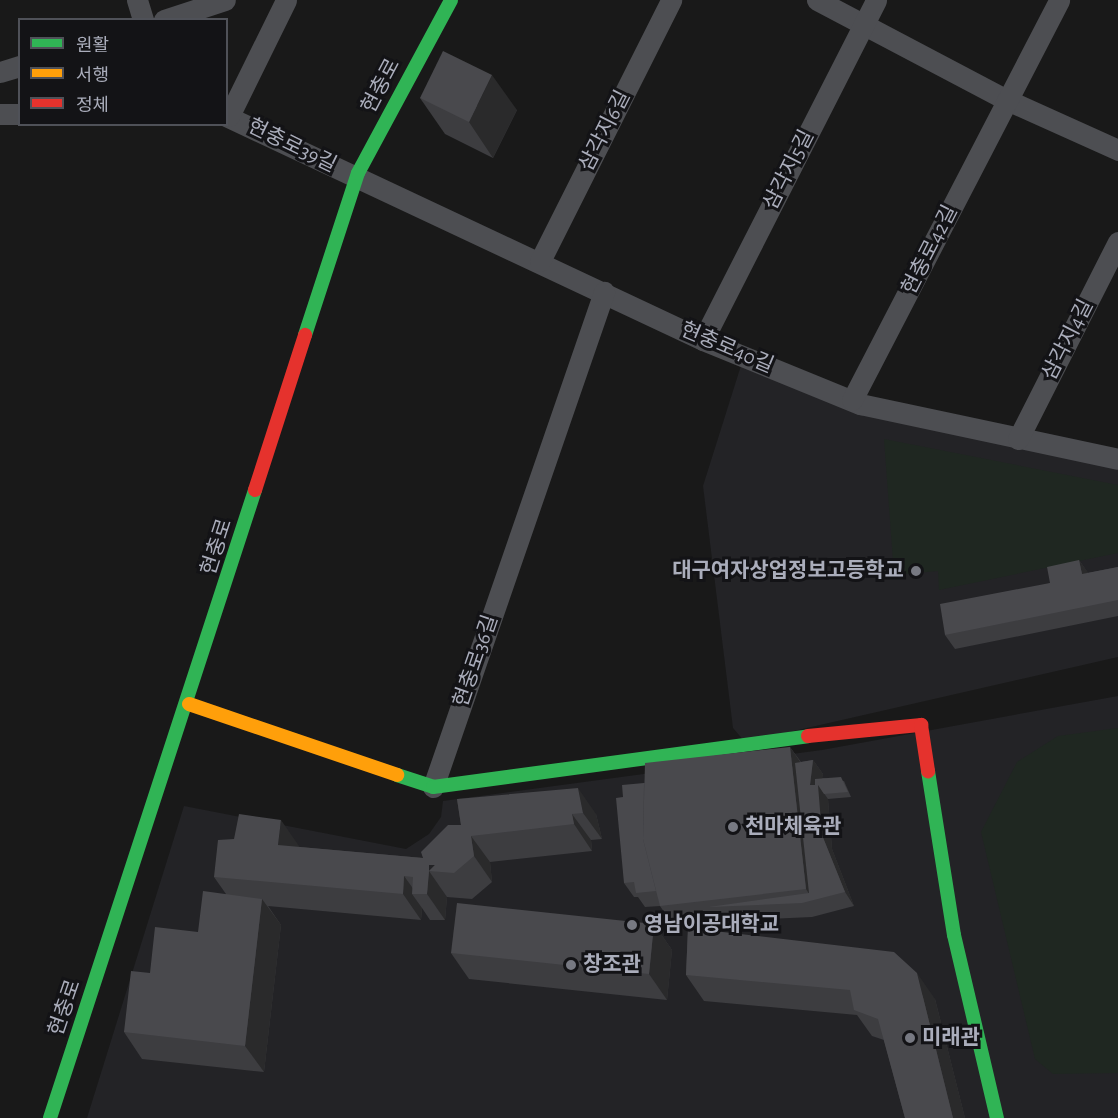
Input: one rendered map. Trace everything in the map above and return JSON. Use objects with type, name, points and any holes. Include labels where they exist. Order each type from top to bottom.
[{"type":"main road","name":"현충로","points":[[50,1118],[189,704],[357,177],[451,0]]},
{"type":"main road","points":[[189,704],[433,787],[745,742],[921,725],[954,935],[997,1118]]},
{"type":"street","points":[[137,0],[142,18]]},
{"type":"street","points":[[170,18],[225,0]]},
{"type":"street","points":[[228,116],[286,0]]},
{"type":"street","name":"삼각지6길","points":[[540,261],[671,0]]},
{"type":"street","points":[[817,0],[1007,100],[1118,150]]},
{"type":"street","name":"삼각지5길","points":[[703,340],[876,0]]},
{"type":"street","name":"현충로42길","points":[[852,400],[1059,0]]},
{"type":"street","points":[[0,72],[18,67]]},
{"type":"street","points":[[0,114],[18,114]]},
{"type":"street","name":"현충로39길","points":[[228,116],[357,177]]},
{"type":"street","name":"현충로40길","points":[[357,177],[540,261],[703,340],[852,400],[1018,439],[1118,459]]},
{"type":"street","name":"삼각지4길","points":[[1018,439],[1118,242]]},
{"type":"street","name":"현충로36길","points":[[433,787],[604,292]]},
{"type":"shaded area","name":"대구여자상업정보고등학교","points":[[744,356],[852,400],[1118,459],[1118,657],[745,742],[733,728],[703,486]]},
{"type":"shaded area","points":[[884,439],[1118,485],[1118,553],[939,590],[938,571],[894,575]]},
{"type":"shaded area","name":"영남이공대학교","points":[[1118,696],[1118,1118],[87,1118],[184,806],[406,849],[429,834],[441,817],[443,801],[822,750]]},
{"type":"shaded area","points":[[1118,728],[1118,1073],[1053,1074],[1035,1059],[981,832],[1017,762],[1058,736]]},
{"type":"building","points":[[443,51],[492,75],[469,122],[420,98]]},
{"type":"building","points":[[1079,560],[1082,574],[1118,567],[1118,600],[945,635],[940,604],[1050,583],[1047,567]]},
{"type":"building","name":"천마체육관","points":[[790,747],[806,889],[660,906],[643,839],[645,763]]},
{"type":"building","points":[[813,760],[810,785],[818,785],[822,835],[845,892],[802,903],[709,907],[809,893],[795,763]]},
{"type":"building","points":[[841,777],[848,792],[824,794],[818,785],[815,785],[815,779]]},
{"type":"building","points":[[644,783],[643,839],[656,891],[636,893],[634,882],[624,883],[616,798],[623,797],[622,785]]},
{"type":"building","points":[[578,788],[583,813],[572,814],[574,824],[471,836],[474,856],[454,873],[429,871],[427,894],[412,894],[413,877],[404,876],[403,894],[214,877],[218,840],[234,839],[239,814],[281,820],[278,845],[423,858],[421,852],[448,825],[461,825],[457,799]]},
{"type":"building","points":[[203,891],[262,899],[245,1046],[124,1032],[131,971],[150,973],[155,927],[198,932]]},
{"type":"building","points":[[457,903],[654,924],[649,974],[451,953]]},
{"type":"building","name":"미래관","points":[[688,928],[894,952],[917,973],[953,1118],[905,1118],[878,1019],[854,1010],[850,990],[686,975]]},
{"type":"traffic: fast","points":[[305,335],[358,173],[451,0]]},
{"type":"traffic: fast","points":[[50,1118],[255,490]]},
{"type":"traffic: fast","points":[[397,775],[433,787],[808,736]]},
{"type":"traffic: fast","points":[[928,771],[954,935],[997,1118]]},
{"type":"traffic: slow","points":[[189,704],[397,775]]},
{"type":"traffic: jam","points":[[255,490],[305,335]]},
{"type":"traffic: jam","points":[[808,736],[921,725],[928,771]]},
{"type":"place","name":"대구여자상업정보고등학교","points":[[916,571]]},
{"type":"place","name":"천마체육관","points":[[733,827]]},
{"type":"place","name":"영남이공대학교","points":[[632,925]]},
{"type":"place","name":"창조관","points":[[571,965]]},
{"type":"place","name":"미래관","points":[[910,1038]]}]
